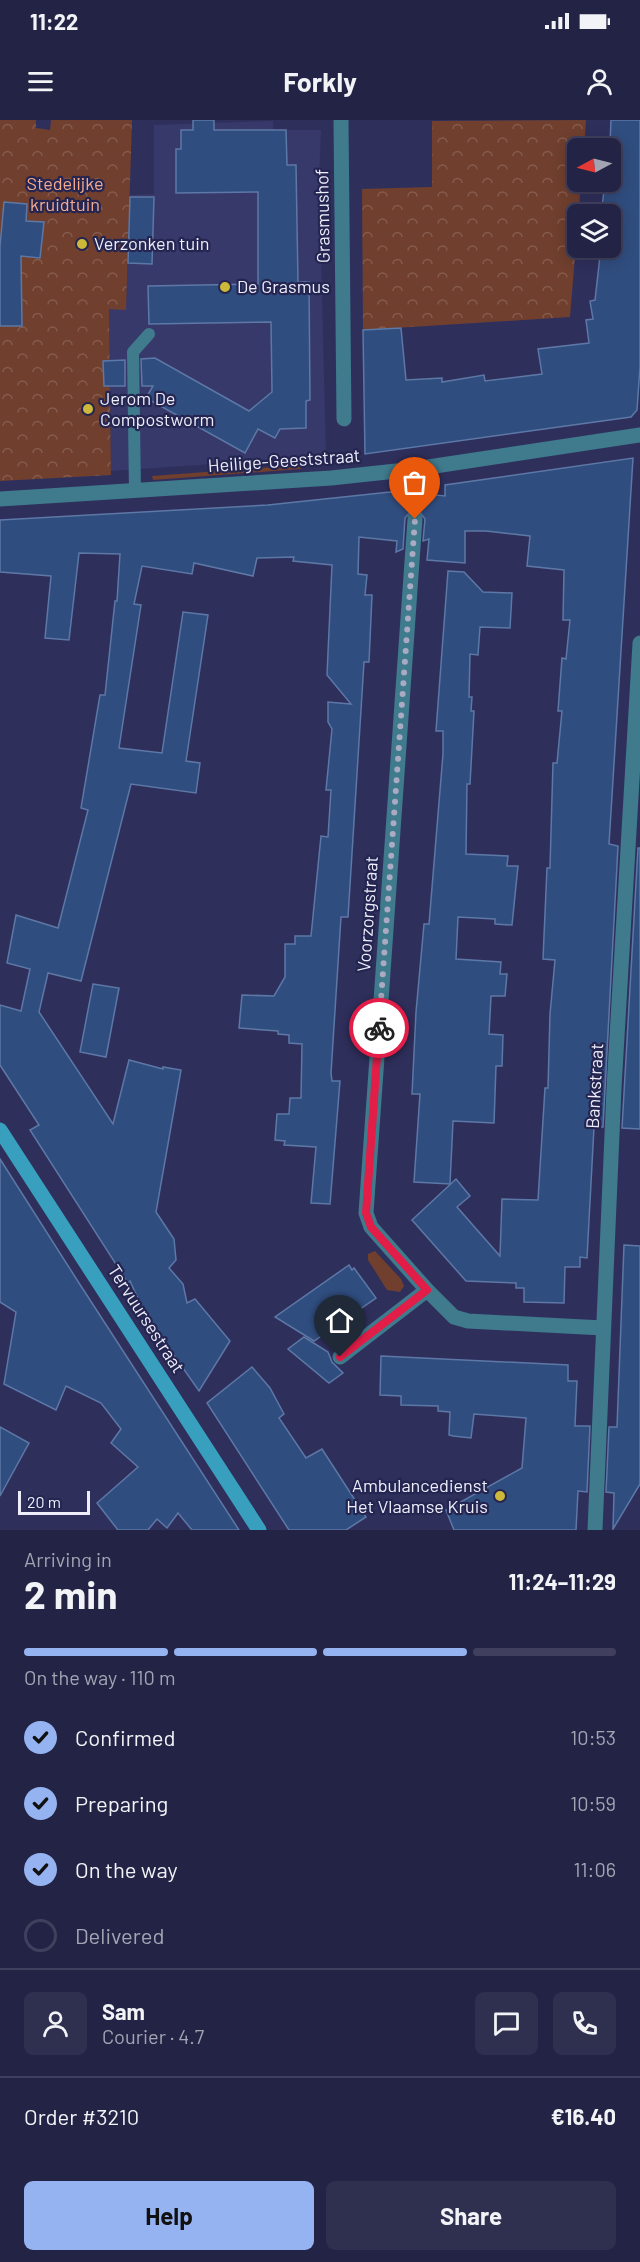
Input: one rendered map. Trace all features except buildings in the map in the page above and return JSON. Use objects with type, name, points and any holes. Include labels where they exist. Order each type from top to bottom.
[{"type":"street","name":"Grasmushof","points":[[341,120],[344,419]]},
{"type":"street","name":"Heilige-Geeststraat","points":[[0,500],[331,478],[415,469],[640,435]]},
{"type":"street","points":[[415,469],[416,501]]},
{"type":"street","name":"Voorzorgstraat","points":[[415,519],[366,1213],[371,1227],[454,1317],[468,1322],[603,1328]]},
{"type":"street","name":"Bankstraat","points":[[595,1527],[616,1034],[640,644]]},
{"type":"street","name":"Tervuursestraat","points":[[0,1130],[259,1530]]},
{"type":"street","points":[[340,1357],[427,1290]]},
{"type":"lane","points":[[135,491],[133,352],[149,334]]},
{"type":"shaded area","name":"De Grasmus","points":[[273,121],[273,130],[321,130],[319,180],[326,456],[111,471],[109,309],[126,309],[130,195],[154,194],[154,125]]},
{"type":"green space","name":"Stedelijke kruidtuin","points":[[0,120],[36,120],[36,128],[50,130],[51,120],[132,120],[126,310],[109,309],[111,475],[0,481]]},
{"type":"green space","points":[[586,120],[585,138],[567,138],[567,192],[580,192],[579,204],[567,204],[567,258],[575,258],[570,317],[363,330],[362,189],[432,187],[432,121]]},
{"type":"green space","points":[[300,465],[301,469],[153,480],[152,476]]},
{"type":"green space","points":[[375,1251],[401,1279],[404,1286],[400,1292],[387,1290],[368,1260],[368,1254]]},
{"type":"way so far","points":[[379,1028],[415,519]]},
{"type":"place","name":"Verzonken tuin","points":[[82,244]]},
{"type":"place","name":"De Grasmus","points":[[225,287]]},
{"type":"place","name":"Jerom De Compostworm","points":[[88,409]]},
{"type":"place","name":"Ambulancedienst Het Vlaamse Kruis","points":[[500,1496]]},
{"type":"route","points":[[340,1357],[427,1290],[371,1227],[366,1213],[379,1028]]}]
